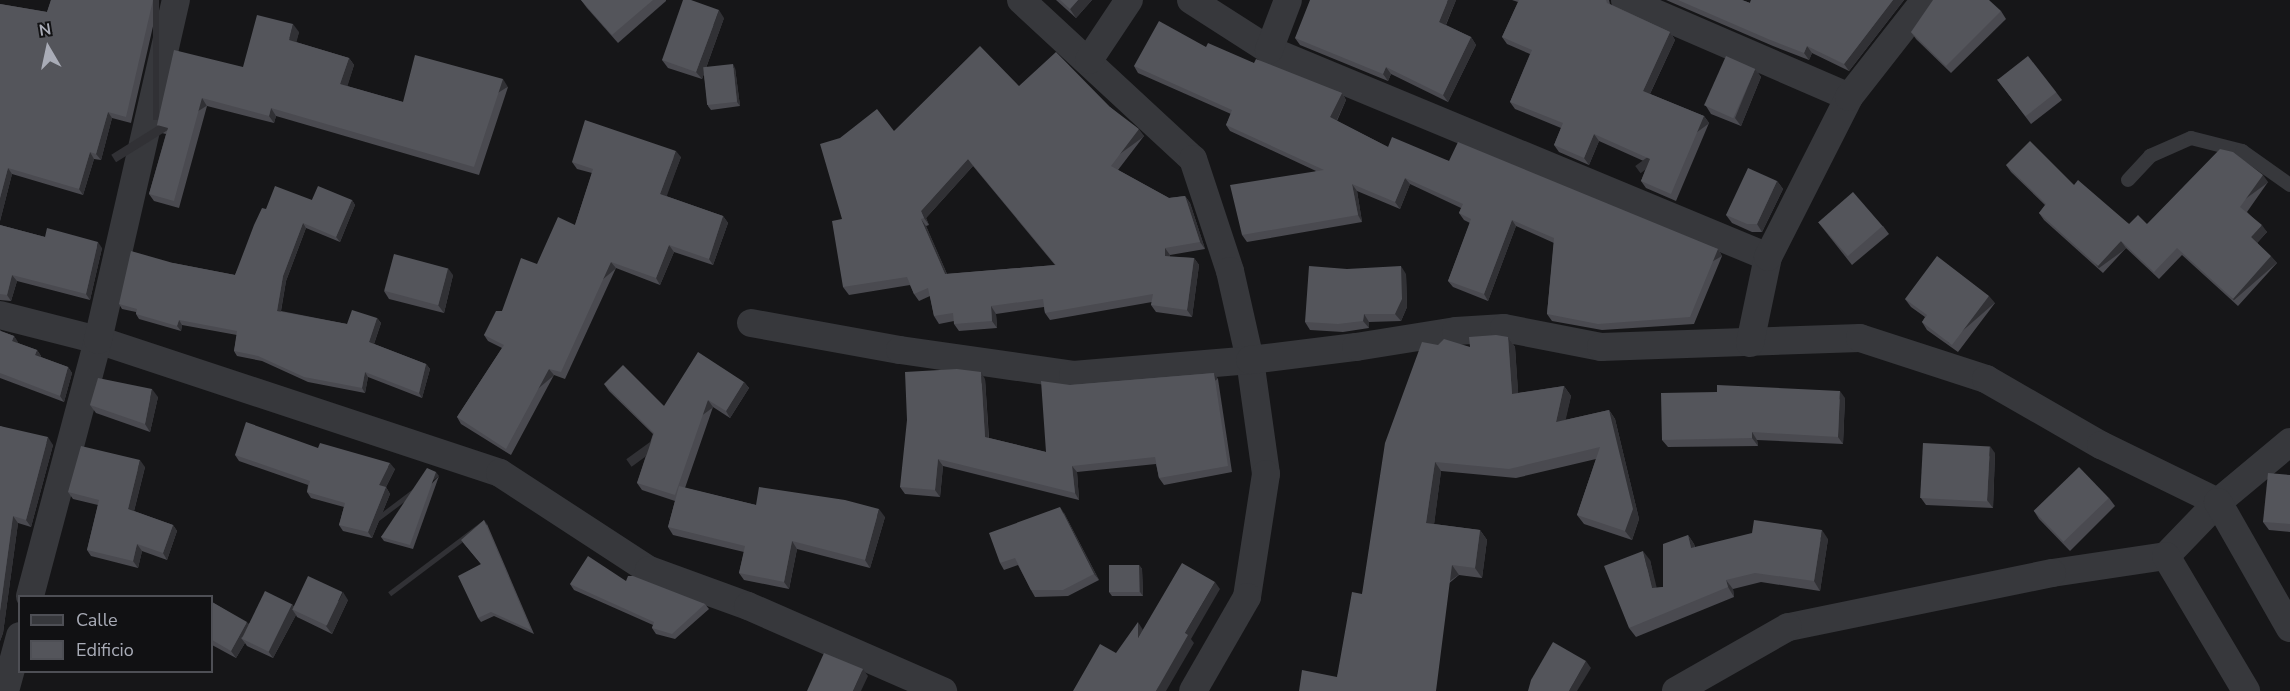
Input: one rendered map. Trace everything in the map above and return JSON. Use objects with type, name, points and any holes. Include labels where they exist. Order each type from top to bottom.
[{"type":"street","points":[[31,595],[98,340],[176,0]]},
{"type":"street","points":[[1021,0],[1089,60],[1193,159],[1230,271],[1250,360],[1266,474],[1247,597],[1192,691]]},
{"type":"street","points":[[1089,60],[1129,0]]},
{"type":"street","points":[[1191,0],[1269,50],[1768,256]]},
{"type":"street","points":[[1269,50],[1288,0]]},
{"type":"street","points":[[1625,0],[1849,97]]},
{"type":"street","points":[[1750,342],[1768,256],[1849,97],[1925,0]]},
{"type":"street","points":[[0,315],[98,340],[500,474],[648,570],[748,606],[943,691]]},
{"type":"street","points":[[751,323],[900,350],[1073,375],[1250,360],[1356,347],[1456,331],[1504,328],[1601,346],[1860,338],[1986,379],[2101,445],[2218,502],[2290,628]]},
{"type":"street","points":[[1676,691],[1788,627],[2052,573],[2166,556],[2218,502],[2290,442]]},
{"type":"street","points":[[2166,556],[2246,691]]},
{"type":"street","points":[[5,691],[18,643]]},
{"type":"lane","points":[[2128,180],[2150,156],[2191,138],[2242,151],[2290,185]]},
{"type":"building","points":[[51,0],[153,0],[126,117],[108,112],[96,154],[90,152],[79,189],[8,168],[0,198],[0,4],[47,12]]},
{"type":"building","points":[[581,0],[653,0],[612,35]]},
{"type":"building","points":[[683,0],[691,0],[719,10],[696,72],[662,60]]},
{"type":"building","points":[[1060,0],[1078,0],[1070,9]]},
{"type":"building","points":[[1310,0],[1448,0],[1439,22],[1471,37],[1443,95],[1386,67],[1383,74],[1295,38]]},
{"type":"building","points":[[1519,0],[1606,0],[1607,3],[1670,32],[1643,91],[1704,116],[1671,194],[1641,181],[1650,159],[1594,134],[1584,158],[1554,145],[1563,123],[1510,102],[1532,50],[1502,37]]},
{"type":"building","points":[[1678,0],[1742,0],[1750,3],[1751,0],[1893,0],[1844,64],[1807,46],[1804,53]]},
{"type":"building","points":[[1933,0],[1989,0],[2001,11],[1946,66],[1911,32]]},
{"type":"building","points":[[257,15],[293,24],[289,40],[349,58],[340,84],[403,102],[415,55],[503,79],[474,167],[271,108],[269,116],[202,98],[174,201],[149,194],[168,128],[157,125],[174,50],[243,67]]},
{"type":"building","points":[[1159,21],[1206,47],[1208,43],[1254,63],[1256,59],[1342,93],[1330,117],[1388,147],[1392,137],[1449,161],[1458,142],[1718,249],[1690,317],[1598,324],[1547,314],[1554,238],[1512,220],[1484,294],[1448,281],[1471,219],[1459,213],[1463,204],[1405,178],[1395,202],[1352,184],[1358,215],[1242,235],[1230,185],[1324,170],[1226,125],[1232,110],[1134,66]]},
{"type":"building","points":[[980,46],[1019,86],[1056,52],[1110,107],[1139,129],[1111,166],[1169,198],[1185,196],[1200,242],[1165,248],[1165,256],[1194,258],[1187,310],[1151,305],[1153,294],[1045,313],[1043,299],[991,306],[992,321],[954,324],[953,313],[934,316],[928,288],[914,294],[907,277],[843,287],[832,221],[842,219],[820,144],[840,138],[877,109],[894,131]],"holes":[[[968,159],[1056,265],[945,274],[921,219],[924,218],[921,211]]]},
{"type":"building","points":[[1726,56],[1755,69],[1733,118],[1704,105]]},
{"type":"building","points":[[2028,56],[2056,92],[2026,116],[1997,80]]},
{"type":"building","points":[[733,64],[737,102],[707,105],[703,67]]},
{"type":"building","points":[[585,120],[676,151],[660,194],[723,216],[709,259],[669,245],[656,278],[611,262],[561,372],[549,369],[506,449],[457,417],[504,345],[484,335],[496,311],[502,311],[521,258],[537,264],[558,217],[575,225],[593,169],[572,162]]},
{"type":"building","points":[[2030,141],[2074,185],[2078,180],[2129,224],[2138,215],[2147,224],[2220,149],[2233,152],[2263,175],[2240,207],[2262,225],[2251,237],[2271,256],[2233,299],[2177,248],[2154,272],[2121,241],[2098,266],[2039,213],[2046,204],[2006,165]]},
{"type":"building","points":[[1748,168],[1777,181],[1757,224],[1747,224],[1726,215]]},
{"type":"building","points":[[275,186],[312,200],[318,186],[352,200],[336,237],[303,223],[283,276],[277,311],[347,324],[352,310],[377,318],[369,342],[426,364],[419,393],[365,372],[362,388],[304,377],[258,356],[234,351],[237,331],[179,320],[177,326],[136,314],[137,309],[119,304],[131,251],[173,263],[235,275],[254,225],[262,208],[266,209]]},
{"type":"building","points":[[1853,192],[1883,226],[1848,256],[1818,222]]},
{"type":"building","points":[[0,225],[45,237],[47,228],[98,242],[86,294],[12,275],[7,295],[0,294]]},
{"type":"building","points":[[394,254],[448,268],[438,305],[384,291]]},
{"type":"building","points":[[1937,256],[1989,296],[1952,345],[1922,322],[1927,315],[1905,299]]},
{"type":"building","points":[[1309,266],[1347,269],[1401,266],[1402,299],[1395,314],[1364,314],[1363,321],[1338,324],[1305,322]]},
{"type":"building","points":[[0,331],[14,336],[12,341],[37,350],[35,355],[68,367],[60,396],[0,373]]},
{"type":"building","points":[[1496,335],[1508,337],[1512,394],[1564,386],[1556,422],[1609,410],[1633,509],[1625,531],[1577,515],[1600,447],[1509,469],[1435,462],[1426,523],[1480,530],[1475,568],[1452,565],[1436,691],[1299,691],[1302,670],[1337,677],[1352,592],[1362,594],[1385,443],[1422,342],[1438,345],[1444,339],[1470,347],[1469,337]]},
{"type":"building","points":[[698,352],[744,382],[726,411],[708,400],[675,495],[637,483],[654,433],[604,384],[623,365],[664,406]]},
{"type":"building","points":[[957,369],[981,372],[985,437],[1046,452],[1041,381],[1070,385],[1214,373],[1228,466],[1159,478],[1155,457],[1072,466],[1075,493],[938,459],[935,490],[900,487],[907,420],[905,372]]},
{"type":"building","points":[[98,378],[152,389],[145,424],[90,405]]},
{"type":"building","points":[[1717,385],[1840,391],[1838,437],[1752,432],[1752,438],[1662,440],[1661,393],[1717,392]]},
{"type":"building","points":[[246,422],[318,448],[320,443],[390,463],[379,485],[386,487],[368,532],[339,525],[345,503],[307,492],[310,481],[235,455]]},
{"type":"building","points":[[0,426],[48,437],[26,520],[13,516],[0,611]]},
{"type":"building","points":[[1923,443],[1990,447],[1987,501],[1920,498]]},
{"type":"building","points":[[81,446],[140,460],[128,509],[173,525],[163,553],[137,544],[133,561],[87,550],[99,500],[68,492]]},
{"type":"building","points":[[2079,467],[2109,498],[2064,542],[2034,511]]},
{"type":"building","points":[[427,468],[436,472],[410,545],[381,537]]},
{"type":"building","points":[[2268,473],[2290,475],[2290,524],[2263,522]]},
{"type":"building","points":[[679,486],[756,505],[759,487],[845,500],[879,509],[865,560],[792,541],[784,582],[739,573],[745,546],[668,527]]},
{"type":"building","points":[[1060,507],[1094,574],[1063,590],[1031,590],[1015,558],[1000,563],[989,533]]},
{"type":"building","points":[[484,520],[531,630],[491,612],[478,618],[458,576],[481,564],[461,540]]},
{"type":"building","points":[[1754,520],[1822,530],[1814,581],[1755,573],[1726,580],[1728,587],[1629,628],[1604,566],[1643,551],[1652,588],[1663,587],[1663,544],[1688,535],[1691,548],[1752,533]]},
{"type":"building","points":[[588,556],[626,581],[628,576],[633,576],[705,604],[672,634],[652,628],[654,622],[570,584]]},
{"type":"building","points":[[1182,563],[1215,582],[1185,633],[1188,635],[1156,691],[1073,691],[1100,644],[1116,653],[1138,622],[1138,638]]},
{"type":"building","points":[[1109,565],[1139,565],[1139,592],[1109,592]]},
{"type":"building","points":[[308,576],[342,592],[327,626],[292,610]]},
{"type":"building","points":[[265,591],[292,604],[269,652],[242,639]]},
{"type":"building","points":[[213,603],[247,622],[231,651],[213,641]]},
{"type":"building","points":[[1553,642],[1586,661],[1569,691],[1528,691],[1531,680]]},
{"type":"building","points":[[824,653],[863,669],[853,691],[807,691]]}]
